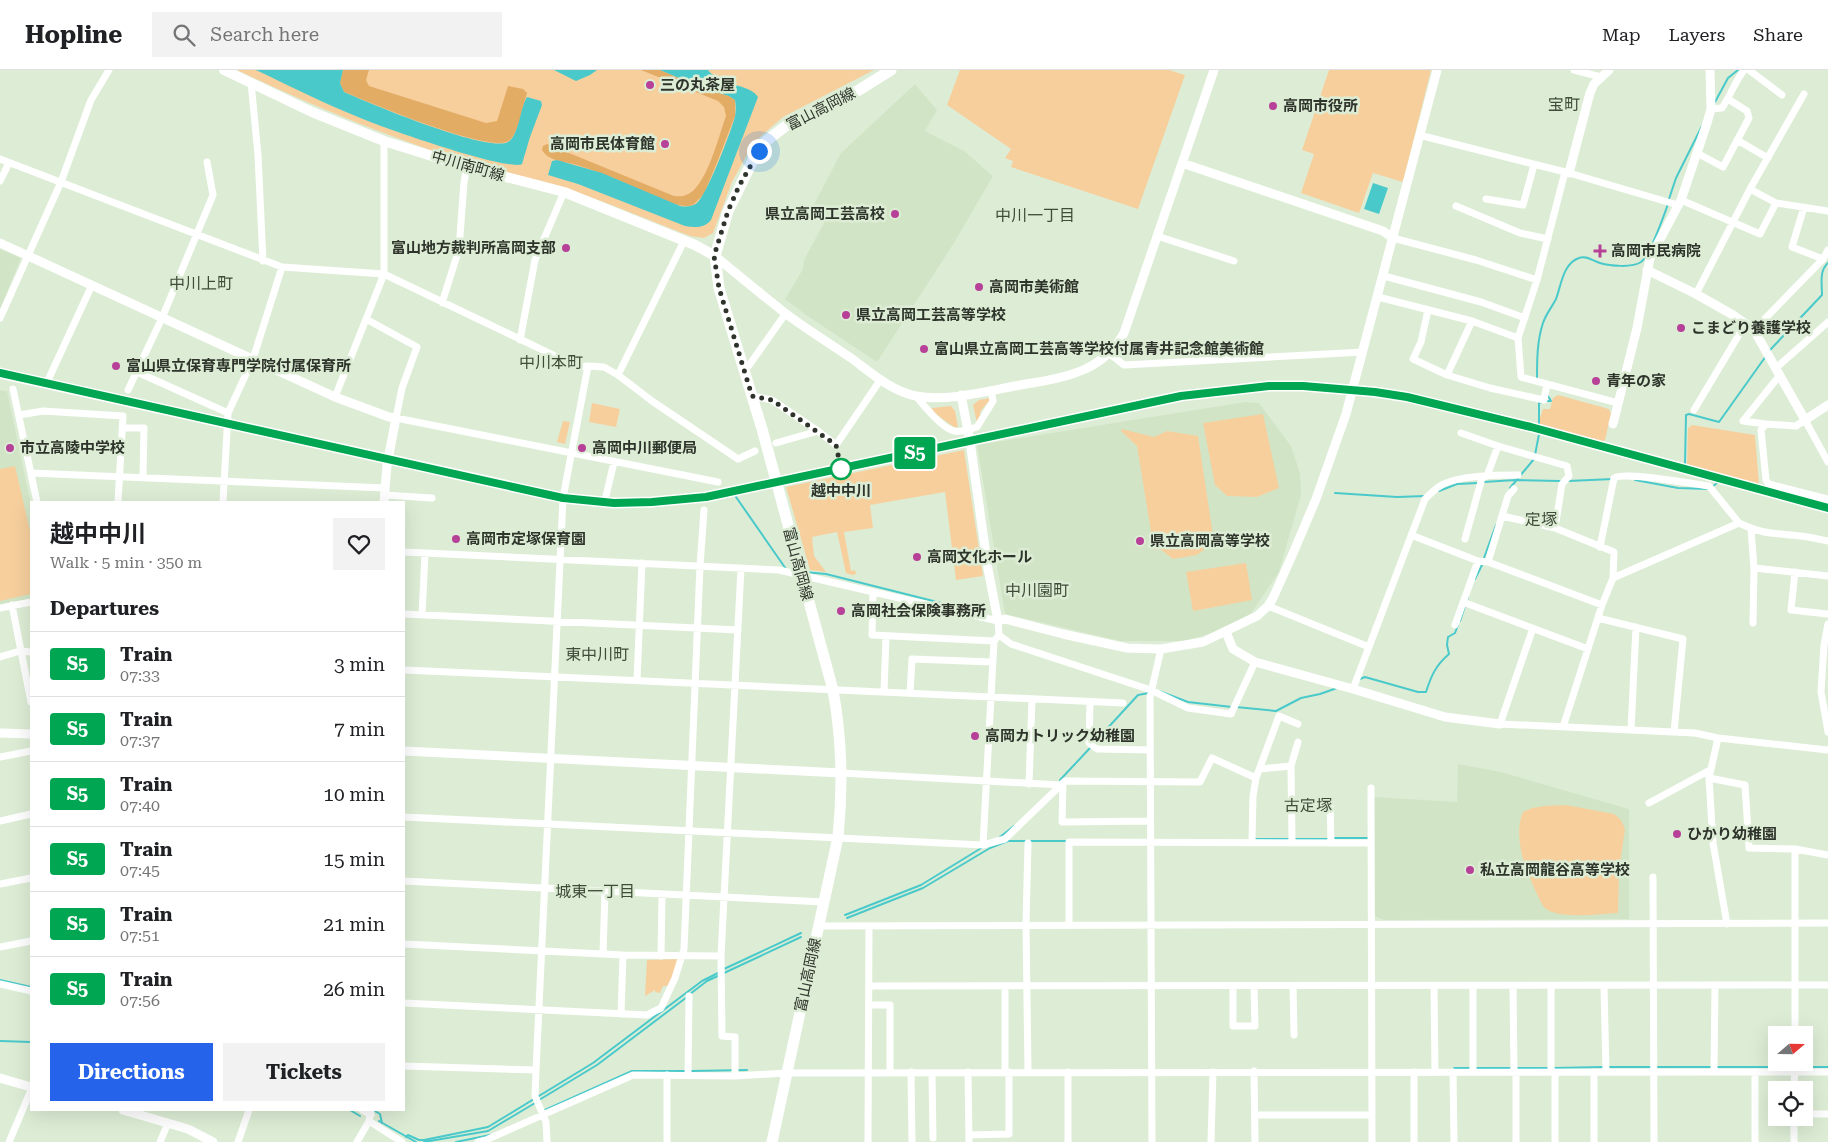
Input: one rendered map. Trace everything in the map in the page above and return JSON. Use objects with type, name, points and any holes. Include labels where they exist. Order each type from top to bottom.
[{"type":"main road","name":"中川南町線","points":[[224,70],[312,112],[384,142],[467,167],[564,192],[684,241],[714,256]]},
{"type":"main road","name":"富山高岡線","points":[[772,1142],[838,837],[842,796],[838,716],[833,690],[762,429],[719,288],[714,256],[728,211],[753,160],[765,142],[787,124],[859,90],[891,70]]},
{"type":"street","points":[[0,318],[61,182],[91,100],[109,70]]},
{"type":"street","points":[[405,552],[779,570],[998,621],[1005,619],[1127,648],[1162,649],[1202,642],[1226,632],[1257,616],[1268,606],[1284,575],[1316,499],[1346,414],[1438,70]]},
{"type":"street","points":[[1574,70],[1601,77]]},
{"type":"street","points":[[1609,70],[1594,84],[1590,93],[1537,280],[1518,338],[1521,377],[1618,403]]},
{"type":"street","points":[[1613,424],[1637,328],[1650,258],[1680,203],[1711,109],[1710,70]]},
{"type":"street","points":[[1711,109],[1722,108],[1728,99],[1734,82],[1744,70]]},
{"type":"street","points":[[1749,70],[1782,95]]},
{"type":"street","points":[[714,256],[786,313],[880,379],[900,391],[916,396],[934,398],[992,390],[1052,380],[1089,368],[1110,354],[1124,333],[1211,71]]},
{"type":"street","points":[[251,82],[258,155],[264,261]]},
{"type":"street","points":[[1696,294],[1750,190],[1804,94]]},
{"type":"street","points":[[1697,153],[1723,167],[1749,118],[1747,111],[1728,99]]},
{"type":"street","points":[[1420,135],[1680,203],[1760,234],[1776,203]]},
{"type":"street","points":[[1737,140],[1768,158]]},
{"type":"street","points":[[336,397],[384,274],[384,142]]},
{"type":"street","points":[[0,159],[282,267],[384,274],[578,367],[604,367],[738,459],[755,451]]},
{"type":"street","points":[[128,390],[162,318],[213,195],[207,162]]},
{"type":"street","points":[[0,181],[9,163]]},
{"type":"street","points":[[1182,163],[1383,231],[1393,238],[1476,260],[1537,280]]},
{"type":"street","points":[[1486,199],[1523,205],[1534,165]]},
{"type":"street","points":[[442,303],[459,249],[463,188],[467,167]]},
{"type":"street","points":[[1750,190],[1776,203],[1828,211]]},
{"type":"street","points":[[520,340],[535,260],[564,192]]},
{"type":"street","points":[[1456,206],[1520,234],[1548,239]]},
{"type":"street","points":[[1804,207],[1792,247],[1823,259]]},
{"type":"street","points":[[1157,236],[1234,262]]},
{"type":"street","points":[[618,375],[684,241]]},
{"type":"street","points":[[0,244],[336,397],[389,417],[718,482]]},
{"type":"street","points":[[1754,330],[1823,259],[1828,250]]},
{"type":"street","points":[[223,501],[228,413],[253,360],[282,267]]},
{"type":"street","points":[[1647,270],[1696,294],[1746,323],[1754,330],[1827,460]]},
{"type":"street","points":[[1384,276],[1481,302],[1525,318]]},
{"type":"street","points":[[49,378],[92,285]]},
{"type":"street","points":[[1378,297],[1472,321],[1518,338]]},
{"type":"street","points":[[1428,310],[1421,342],[1413,359],[1447,376],[1544,400],[1547,384]]},
{"type":"street","points":[[745,371],[786,313]]},
{"type":"street","points":[[366,319],[417,347],[402,388],[387,465],[384,495]]},
{"type":"street","points":[[1447,376],[1472,321]]},
{"type":"street","points":[[1828,322],[1778,371],[1743,421],[1796,426],[1828,405]]},
{"type":"street","points":[[1694,410],[1746,323]]},
{"type":"street","points":[[1110,354],[1124,365],[1363,352]]},
{"type":"street","points":[[547,1142],[546,1122],[541,1107],[536,1070],[546,823],[551,758],[563,498],[588,366]]},
{"type":"street","points":[[137,372],[228,413]]},
{"type":"street","points":[[752,396],[772,400],[836,445],[880,379]]},
{"type":"street","points":[[13,389],[37,501]]},
{"type":"street","points":[[916,396],[928,412],[952,431],[967,430],[977,427],[993,401],[992,390]]},
{"type":"street","points":[[961,395],[1000,635],[1011,644],[1152,693],[1188,708],[1231,714],[1255,662]]},
{"type":"street","points":[[19,414],[43,411],[123,416],[118,501]]},
{"type":"street","points":[[1766,424],[1761,430],[1766,480],[1769,484],[1828,499]]},
{"type":"street","points":[[123,428],[144,428],[143,477]]},
{"type":"street","points":[[776,443],[818,431]]},
{"type":"street","points":[[1461,433],[1567,466],[1569,476],[1562,484],[1554,528]]},
{"type":"street","points":[[1465,539],[1483,480],[1498,446]]},
{"type":"street","points":[[606,496],[614,462]]},
{"type":"street","points":[[31,473],[225,481],[432,498]]},
{"type":"street","points":[[1353,689],[1425,499],[1440,485],[1452,480],[1483,480],[1518,475]]},
{"type":"street","points":[[1600,547],[1612,486],[1614,478],[1618,475],[1709,486],[1739,523],[1751,529],[1768,534],[1802,536],[1828,541]]},
{"type":"street","points":[[1488,562],[1508,496],[1514,489]]},
{"type":"street","points":[[405,1003],[647,1015],[661,1008],[675,978],[684,949],[704,510]]},
{"type":"street","points":[[1502,516],[1554,528],[1614,552],[1613,578],[1602,605],[1563,727]]},
{"type":"street","points":[[1613,578],[1739,523]]},
{"type":"street","points":[[1751,529],[1754,568],[1754,624]]},
{"type":"street","points":[[1411,535],[1602,605]]},
{"type":"street","points":[[422,614],[425,553]]},
{"type":"street","points":[[1455,625],[1478,561]]},
{"type":"street","points":[[637,680],[642,563]]},
{"type":"street","points":[[735,1072],[735,1036],[722,1036],[721,956],[741,568]]},
{"type":"street","points":[[1754,568],[1828,576]]},
{"type":"street","points":[[1795,572],[1791,610],[1828,614]]},
{"type":"street","points":[[873,592],[872,635],[994,641]]},
{"type":"street","points":[[0,608],[30,602]]},
{"type":"street","points":[[1463,602],[1588,649]]},
{"type":"street","points":[[12,605],[30,697]]},
{"type":"street","points":[[1268,606],[1369,647]]},
{"type":"street","points":[[405,614],[738,630]]},
{"type":"street","points":[[1598,618],[1683,639],[1674,732]]},
{"type":"street","points":[[1828,624],[1824,645],[1821,692],[1828,732]]},
{"type":"street","points":[[1631,730],[1636,627]]},
{"type":"street","points":[[1500,724],[1532,628]]},
{"type":"street","points":[[1226,632],[1233,649],[1255,662],[1445,717],[1500,724],[1674,732],[1828,750]]},
{"type":"street","points":[[983,845],[992,662],[994,641],[1000,635]]},
{"type":"street","points":[[884,692],[886,636]]},
{"type":"street","points":[[1152,1142],[1150,750],[1152,693],[1162,649]]},
{"type":"street","points":[[0,657],[20,651],[30,652]]},
{"type":"street","points":[[910,693],[912,659],[992,662]]},
{"type":"street","points":[[405,670],[1123,703]]},
{"type":"street","points":[[1029,784],[1032,699]]},
{"type":"street","points":[[1090,702],[1089,743],[1097,749],[1150,750]]},
{"type":"street","points":[[1252,841],[1253,796],[1256,778],[1280,716],[1298,724]]},
{"type":"street","points":[[0,733],[30,734]]},
{"type":"street","points":[[1718,738],[1708,778],[1713,843],[1727,924]]},
{"type":"street","points":[[1292,842],[1291,766],[1298,742]]},
{"type":"street","points":[[0,757],[30,751]]},
{"type":"street","points":[[405,752],[731,767],[986,782],[1062,784]]},
{"type":"street","points":[[405,817],[983,845],[993,844],[1005,839],[1065,781],[1200,782],[1212,758],[1256,778]]},
{"type":"street","points":[[1260,768],[1291,766]]},
{"type":"street","points":[[1649,803],[1710,770]]},
{"type":"street","points":[[1708,778],[1745,785],[1750,848],[1795,849],[1828,855]]},
{"type":"street","points":[[1062,784],[1062,822],[1150,820]]},
{"type":"street","points":[[1371,788],[1372,1142]]},
{"type":"street","points":[[1330,802],[1331,842]]},
{"type":"street","points":[[0,821],[30,814]]},
{"type":"street","points":[[1069,924],[1069,842],[1252,841],[1371,843]]},
{"type":"street","points":[[1028,843],[1026,924],[1028,1072]]},
{"type":"street","points":[[1795,849],[1795,1026]]},
{"type":"street","points":[[1653,877],[1654,1142]]},
{"type":"street","points":[[0,884],[30,878]]},
{"type":"street","points":[[405,881],[824,902]]},
{"type":"street","points":[[603,953],[605,891]]},
{"type":"street","points":[[661,956],[662,894]]},
{"type":"street","points":[[819,926],[1828,923]]},
{"type":"street","points":[[868,1142],[869,926]]},
{"type":"street","points":[[0,947],[30,941]]},
{"type":"street","points":[[405,944],[623,955],[721,956]]},
{"type":"street","points":[[621,1014],[623,955]]},
{"type":"street","points":[[0,984],[30,991]]},
{"type":"street","points":[[1715,985],[1715,1069]]},
{"type":"street","points":[[869,986],[1828,985]]},
{"type":"street","points":[[968,1072],[969,1138],[1009,1134],[1005,986]]},
{"type":"street","points":[[1233,986],[1233,1026],[1255,1026],[1254,987]]},
{"type":"street","points":[[1293,986],[1294,1035]]},
{"type":"street","points":[[1434,986],[1435,1072]]},
{"type":"street","points":[[1473,986],[1473,1069]]},
{"type":"street","points":[[1513,986],[1516,1142]]},
{"type":"street","points":[[1551,986],[1555,1142]]},
{"type":"street","points":[[1604,986],[1605,1069]]},
{"type":"street","points":[[688,1075],[689,996]]},
{"type":"street","points":[[869,1006],[890,1005],[890,1073]]},
{"type":"street","points":[[405,1066],[536,1070]]},
{"type":"street","points":[[478,1142],[486,1140],[541,1107],[632,1076],[735,1072],[1453,1072],[1473,1069],[1552,1069],[1594,1072],[1605,1069],[1715,1069],[1755,1072],[1768,1070]]},
{"type":"street","points":[[1813,1070],[1828,1072]]},
{"type":"street","points":[[1254,1071],[1255,1142]]},
{"type":"street","points":[[911,1072],[912,1142]]},
{"type":"street","points":[[932,1072],[933,1138]]},
{"type":"street","points":[[1068,1072],[1068,1142]]},
{"type":"street","points":[[1211,1142],[1213,1072]]},
{"type":"street","points":[[1414,1072],[1414,1142]]},
{"type":"street","points":[[1453,1072],[1454,1142]]},
{"type":"street","points":[[1594,1072],[1594,1142]]},
{"type":"street","points":[[1754,1142],[1755,1072]]},
{"type":"street","points":[[666,1075],[667,1142]]},
{"type":"street","points":[[0,1078],[30,1088]]},
{"type":"street","points":[[9,1142],[30,1090]]},
{"type":"street","points":[[126,1111],[188,1129],[208,1141]]},
{"type":"street","points":[[238,1142],[249,1111]]},
{"type":"street","points":[[1813,1114],[1828,1114]]},
{"type":"street","points":[[357,1142],[370,1115],[402,1142]]},
{"type":"street","points":[[1255,1115],[1372,1115]]},
{"type":"street","points":[[160,1142],[168,1123]]},
{"type":"street","points":[[1794,1126],[1794,1142]]},
{"type":"shaded area","points":[[237,70],[874,70],[783,117],[760,137],[749,151],[732,182],[713,233],[704,238],[690,236],[558,186],[468,163],[409,143],[322,108]]},
{"type":"shaded area","points":[[343,70],[369,70],[366,80],[369,86],[486,123],[497,121],[508,86],[523,89],[527,93],[518,125],[510,140],[499,143],[481,141],[402,115],[344,92],[340,83]]},
{"type":"shaded area","points":[[641,70],[660,70],[735,100],[735,116],[718,160],[704,194],[693,205],[685,206],[665,201],[604,174],[553,159],[542,150],[543,146],[547,144],[674,196],[684,196],[693,191],[706,172],[716,148],[726,116],[724,107],[718,101]]},
{"type":"shaded area","points":[[960,70],[1169,70],[1185,75],[1138,209],[1011,167],[1013,161],[1005,158],[1011,149],[947,105]]},
{"type":"shaded area","points":[[1329,70],[1431,70],[1403,182],[1373,173],[1359,213],[1301,193],[1314,154],[1302,150]]},
{"type":"shaded area","name":"県立高岡工芸高校","points":[[915,84],[937,110],[925,131],[964,151],[993,176],[954,243],[877,362],[785,299],[803,269],[804,260],[824,223],[813,206],[841,153]]},
{"type":"shaded area","points":[[0,249],[21,258],[0,309]]},
{"type":"shaded area","name":"市立高陵中学校","points":[[0,390],[7,391],[30,501],[30,600],[0,607]]},
{"type":"shaded area","points":[[1558,395],[1609,409],[1611,414],[1605,440],[1602,442],[1536,430],[1543,409],[1550,409],[1553,398]]},
{"type":"shaded area","points":[[991,398],[991,402],[987,403],[980,412],[981,416],[977,423],[973,405],[979,400]]},
{"type":"shaded area","name":"県立高岡高等学校","points":[[1245,402],[1259,403],[1291,446],[1300,473],[1301,495],[1279,572],[1248,618],[1220,631],[1183,641],[1120,641],[1005,614],[977,445]]},
{"type":"shaded area","points":[[592,403],[620,409],[616,427],[589,422]]},
{"type":"shaded area","points":[[951,406],[955,411],[958,427],[954,427],[933,412],[932,408]]},
{"type":"shaded area","points":[[1263,414],[1279,488],[1257,497],[1227,496],[1215,485],[1203,423]]},
{"type":"shaded area","points":[[563,421],[570,422],[565,444],[557,442]]},
{"type":"shaded area","points":[[1692,425],[1755,435],[1758,487],[1687,469],[1688,428]]},
{"type":"shaded area","points":[[1122,429],[1154,437],[1167,431],[1198,436],[1214,542],[1197,555],[1173,559],[1160,549],[1154,550],[1137,446],[1121,431]]},
{"type":"shaded area","points":[[964,450],[983,576],[956,580],[945,492],[870,505],[873,528],[844,532],[851,571],[855,570],[856,574],[846,573],[837,532],[812,537],[814,556],[826,572],[810,570],[786,487]]},
{"type":"shaded area","name":"市立高陵中学校","points":[[15,466],[30,531],[30,594],[0,601],[0,469]]},
{"type":"shaded area","points":[[1246,563],[1252,600],[1193,611],[1186,572]]},
{"type":"shaded area","points":[[1458,764],[1501,772],[1629,809],[1629,919],[1384,920],[1374,916],[1374,797],[1457,802]]},
{"type":"shaded area","points":[[1566,805],[1614,814],[1621,820],[1625,829],[1619,870],[1618,913],[1559,914],[1551,912],[1546,908],[1539,898],[1522,855],[1519,833],[1521,817],[1523,812],[1532,808]]},
{"type":"shaded area","points":[[683,959],[675,986],[663,986],[660,993],[655,992],[655,990],[645,996],[647,960]]},
{"type":"water","points":[[256,70],[343,70],[340,83],[344,92],[453,134],[496,143],[508,142],[512,139],[527,97],[541,101],[542,105],[522,164],[512,165],[443,147],[370,122]]},
{"type":"water","points":[[554,70],[597,70],[576,81]]},
{"type":"water","points":[[660,70],[708,70],[720,79],[748,89],[758,97],[711,220],[703,226],[685,226],[578,184],[548,175],[552,161],[557,160],[602,173],[680,206],[694,205],[698,202],[713,175],[733,123],[736,106],[735,100]]},
{"type":"water","points":[[1373,183],[1388,188],[1379,214],[1364,209]]},
{"type":"waterway","points":[[1715,102],[1728,78],[1738,70]]},
{"type":"waterway","points":[[1669,199],[1676,178],[1702,126]]},
{"type":"waterway","points":[[1537,379],[1541,330],[1556,299],[1563,276],[1569,265],[1582,257],[1615,266],[1627,266],[1641,262],[1652,244],[1668,204]]},
{"type":"waterway","points":[[1770,350],[1822,295],[1822,274],[1828,263]]},
{"type":"waterway","points":[[1685,464],[1686,415],[1689,414],[1719,422],[1766,356]]},
{"type":"waterway","points":[[1547,401],[1551,401],[1548,396]]},
{"type":"waterway","points":[[1535,455],[1539,434],[1539,403],[1542,402]]},
{"type":"waterway","points":[[1510,488],[1534,459]]},
{"type":"waterway","points":[[1713,486],[1727,476]]},
{"type":"waterway","points":[[1568,481],[1613,479]]},
{"type":"waterway","points":[[1483,482],[1516,480],[1560,481]]},
{"type":"waterway","points":[[1635,480],[1678,488],[1709,489]]},
{"type":"waterway","points":[[1439,491],[1457,484],[1478,483]]},
{"type":"waterway","points":[[1335,493],[1397,497],[1425,496]]},
{"type":"waterway","points":[[736,497],[786,569]]},
{"type":"waterway","points":[[1484,558],[1496,525]]},
{"type":"waterway","points":[[1475,579],[1483,563]]},
{"type":"waterway","points":[[805,572],[826,574],[981,613]]},
{"type":"waterway","points":[[1460,621],[1468,597]]},
{"type":"waterway","points":[[1360,679],[1365,677],[1418,692],[1426,692],[1434,671],[1449,654],[1448,637],[1455,633],[1458,625]]},
{"type":"waterway","points":[[1236,707],[1276,711],[1301,698],[1337,688]]},
{"type":"waterway","points":[[1159,691],[1188,702],[1232,707]]},
{"type":"waterway","points":[[1093,744],[1138,695],[1149,693]]},
{"type":"waterway","points":[[1060,780],[1090,748]]},
{"type":"waterway","points":[[1000,837],[1014,826]]},
{"type":"waterway","points":[[1334,838],[1367,838]]},
{"type":"waterway","points":[[1254,839],[1289,839]]},
{"type":"waterway","points":[[1294,839],[1329,839]]},
{"type":"waterway","points":[[847,918],[923,888],[990,848],[1008,841],[1066,841]]},
{"type":"waterway","points":[[845,915],[921,885],[983,847]]},
{"type":"waterway","points":[[724,969],[801,933]]},
{"type":"waterway","points":[[724,973],[801,937]]},
{"type":"waterway","points":[[406,1137],[408,1135],[424,1140],[488,1127],[593,1063],[702,981],[718,973]]},
{"type":"waterway","points":[[690,994],[707,981],[720,975]]},
{"type":"waterway","points":[[0,980],[30,987]]},
{"type":"waterway","points":[[539,1100],[597,1065],[687,997]]},
{"type":"waterway","points":[[0,1041],[30,1042]]},
{"type":"waterway","points":[[1553,1068],[1604,1067]]},
{"type":"waterway","points":[[1608,1067],[1651,1067]]},
{"type":"waterway","points":[[1656,1067],[1711,1067]]},
{"type":"waterway","points":[[1716,1067],[1828,1067]]},
{"type":"waterway","points":[[1454,1068],[1471,1068]]},
{"type":"waterway","points":[[1476,1068],[1511,1068]]},
{"type":"waterway","points":[[1516,1068],[1549,1068]]},
{"type":"waterway","points":[[691,1071],[747,1070]]},
{"type":"waterway","points":[[545,1110],[632,1071],[686,1071]]},
{"type":"waterway","points":[[424,1142],[488,1131],[535,1103]]},
{"type":"waterway","points":[[352,1111],[360,1116]]},
{"type":"waterway","points":[[375,1111],[380,1114],[382,1123]]},
{"type":"waterway","points":[[379,1121],[416,1142]]},
{"type":"waterway","points":[[456,1142],[490,1135]]},
{"type":"railway","points":[[0,373],[563,498],[614,503],[706,497],[1181,396],[1269,386],[1303,386],[1375,391],[1407,397],[1531,427],[1828,508]]},
{"type":"train","name":"S5","points":[[0,373],[563,498],[614,503],[706,497],[1181,396],[1269,386],[1303,386],[1375,392],[1407,397],[1531,427],[1828,508]]},
{"type":"place","name":"三の丸茶屋","points":[[650,85]]},
{"type":"place","name":"高岡市役所","points":[[1273,106]]},
{"type":"place","name":"高岡市民体育館","points":[[665,144]]},
{"type":"place","name":"県立高岡工芸高校","points":[[895,214]]},
{"type":"place","name":"富山地方裁判所高岡支部","points":[[566,248]]},
{"type":"place","name":"高岡市民病院","points":[[1600,251]]},
{"type":"place","name":"高岡市美術館","points":[[979,287]]},
{"type":"place","name":"県立高岡工芸高等学校","points":[[846,315]]},
{"type":"place","name":"こまどり養護学校","points":[[1681,328]]},
{"type":"place","name":"富山県立高岡工芸高等学校付属青井記念館美術館","points":[[924,349]]},
{"type":"place","name":"富山県立保育専門学院付属保育所","points":[[116,366]]},
{"type":"place","name":"青年の家","points":[[1596,381]]},
{"type":"place","name":"市立高陵中学校","points":[[10,448]]},
{"type":"place","name":"高岡中川郵便局","points":[[582,448]]},
{"type":"place","name":"越中中川","points":[[841,469]]},
{"type":"place","name":"高岡市定塚保育園","points":[[456,539]]},
{"type":"place","name":"県立高岡高等学校","points":[[1140,541]]},
{"type":"place","name":"高岡文化ホール","points":[[917,557]]},
{"type":"place","name":"高岡社会保険事務所","points":[[841,611]]},
{"type":"place","name":"高岡カトリック幼稚園","points":[[975,736]]},
{"type":"place","name":"ひかり幼稚園","points":[[1677,834]]},
{"type":"place","name":"私立高岡龍谷高等学校","points":[[1470,870]]},
{"type":"district","name":"宝町","points":[[1564,104]]},
{"type":"district","name":"中川一丁目","points":[[1035,215]]},
{"type":"district","name":"中川上町","points":[[201,283]]},
{"type":"district","name":"中川本町","points":[[551,362]]},
{"type":"district","name":"定塚","points":[[1541,519]]},
{"type":"district","name":"中川園町","points":[[1037,590]]},
{"type":"district","name":"東中川町","points":[[597,654]]},
{"type":"district","name":"古定塚","points":[[1308,805]]},
{"type":"district","name":"城東一丁目","points":[[595,891]]},
{"type":"route","points":[[759,151],[739,186],[728,211],[716,248],[714,256],[719,288],[752,396],[772,400],[836,445],[841,469]]}]
